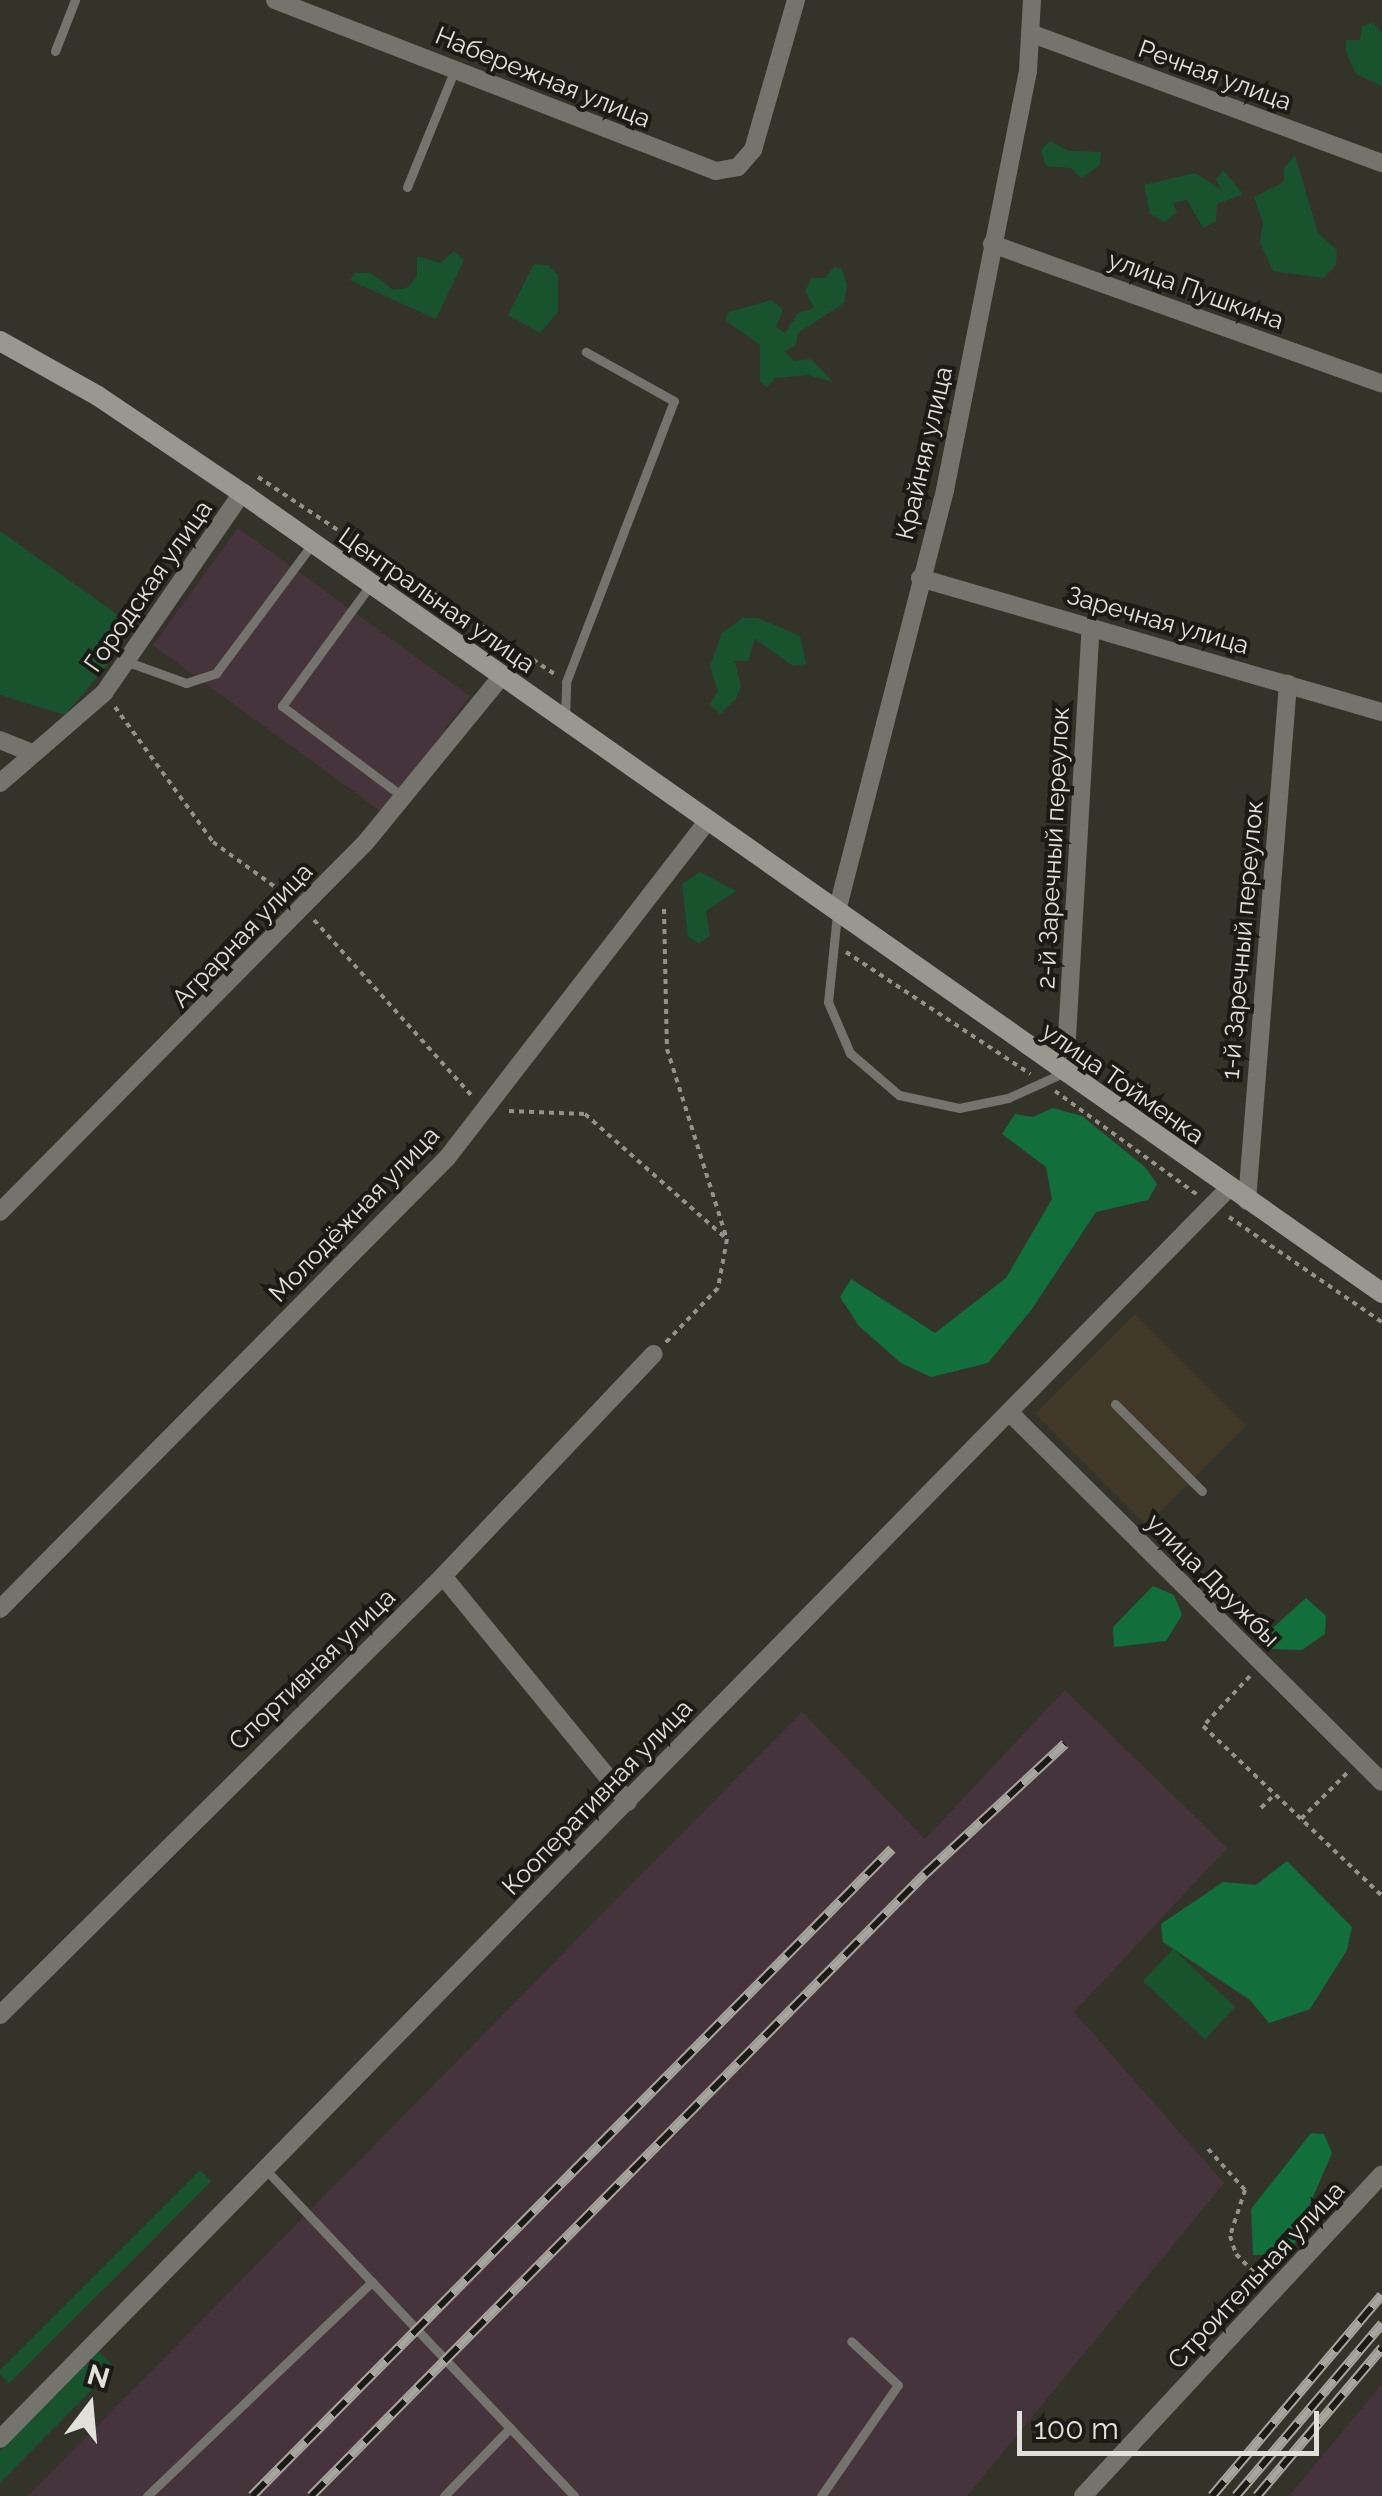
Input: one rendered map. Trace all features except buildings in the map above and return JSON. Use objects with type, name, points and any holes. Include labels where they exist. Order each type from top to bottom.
[{"type":"street","name":"Набережная улица","points":[[275,0],[716,171],[738,167],[753,150],[796,0]]},
{"type":"street","name":"Крайняя улица","points":[[838,911],[945,490],[1030,33],[1032,0]]},
{"type":"street","name":"Речная улица","points":[[1030,33],[1382,163]]},
{"type":"street","name":"улица Пушкина","points":[[992,244],[1382,384]]},
{"type":"street","name":"Центральная улица","points":[[0,341],[98,396],[838,911]]},
{"type":"street","name":"Городская улица","points":[[0,782],[104,693],[242,494]]},
{"type":"street","name":"Заречная улица","points":[[920,578],[1382,712]]},
{"type":"street","name":"2-й Заречный переулок","points":[[1066,1072],[1090,626]]},
{"type":"street","name":"Аграрная улица","points":[[0,1212],[304,908],[402,798],[502,676]]},
{"type":"street","name":"1-й Заречный переулок","points":[[1247,1200],[1288,684]]},
{"type":"street","points":[[0,740],[33,753]]},
{"type":"street","name":"Молодёжная улица","points":[[0,1609],[446,1158],[707,821]]},
{"type":"street","name":"улица Тойменка","points":[[838,911],[1382,1293]]},
{"type":"street","name":"Кооперативная улица","points":[[0,2439],[1229,1188]]},
{"type":"street","name":"Спортивная улица","points":[[0,2015],[443,1576],[654,1354]]},
{"type":"street","name":"улица Дружбы","points":[[1009,1412],[1382,1782]]},
{"type":"street","points":[[443,1576],[628,1802]]},
{"type":"street","name":"Строительная улица","points":[[1084,2496],[1382,2174]]},
{"type":"lane","points":[[56,52],[76,0]]},
{"type":"lane","points":[[407,187],[455,69]]},
{"type":"lane","points":[[565,720],[566,682],[674,402],[586,352]]},
{"type":"lane","points":[[128,662],[186,683],[216,673],[313,543]]},
{"type":"lane","points":[[370,584],[282,706],[402,798]]},
{"type":"lane","points":[[838,911],[828,1002],[850,1053],[899,1094],[959,1108],[1044,1083],[1066,1072]]},
{"type":"lane","points":[[1115,1404],[1202,1491]]},
{"type":"lane","points":[[267,2171],[574,2496]]},
{"type":"lane","points":[[147,2496],[372,2282]]},
{"type":"lane","points":[[820,2496],[898,2384],[852,2342]]},
{"type":"lane","points":[[444,2496],[510,2428]]},
{"type":"path","points":[[104,693],[214,842],[304,908],[486,1111],[585,1114],[727,1239]]},
{"type":"path","points":[[654,1354],[718,1288],[727,1239],[667,1049],[663,879]]},
{"type":"path","points":[[834,944],[1044,1083],[1211,1206],[1382,1322]]},
{"type":"path","points":[[1262,1664],[1203,1726],[1382,1896]]},
{"type":"path","points":[[1301,1819],[1359,1761]]},
{"type":"path","points":[[1261,1808],[1275,1794]]},
{"type":"path","points":[[1208,2150],[1245,2190],[1230,2236],[1236,2254],[1274,2294]]},
{"type":"shaded area","points":[[238,528],[469,696],[384,813],[153,645]]},
{"type":"shaded area","points":[[1135,1314],[1247,1426],[1147,1525],[1035,1414]]},
{"type":"shaded area","points":[[1065,1690],[1227,1848],[1074,2012],[1224,2183],[967,2496],[28,2496],[802,1712],[925,1839]]},
{"type":"shaded area","points":[[1382,2384],[1382,2496],[1289,2496]]},
{"type":"green space","points":[[1373,23],[1382,33],[1382,86],[1356,74],[1346,52],[1346,40],[1360,40],[1362,26]]},
{"type":"green space","points":[[1050,141],[1069,151],[1101,152],[1100,165],[1082,178],[1071,168],[1046,166],[1041,150]]},
{"type":"green space","points":[[1295,155],[1318,233],[1337,250],[1336,265],[1323,278],[1273,271],[1260,242],[1263,223],[1254,197],[1284,182],[1284,168]]},
{"type":"green space","points":[[1224,171],[1243,194],[1217,204],[1216,221],[1203,228],[1187,200],[1173,203],[1177,212],[1165,222],[1150,214],[1144,185],[1195,173],[1222,190],[1216,179]]},
{"type":"green space","points":[[454,251],[464,260],[436,319],[350,280],[355,273],[371,273],[393,290],[407,288],[417,276],[417,256],[441,263]]},
{"type":"green space","points":[[534,264],[548,265],[558,275],[558,312],[540,333],[508,315]]},
{"type":"green space","points":[[834,267],[842,269],[847,285],[844,303],[798,333],[796,345],[784,351],[794,361],[811,359],[833,382],[808,375],[775,378],[767,387],[760,382],[760,345],[725,320],[729,312],[772,300],[783,310],[776,327],[785,333],[798,313],[814,308],[805,291],[812,278],[825,278]]},
{"type":"green space","points":[[0,531],[125,620],[108,664],[65,715],[0,695]]},
{"type":"green space","points":[[743,618],[758,618],[800,636],[806,664],[793,666],[755,639],[748,661],[735,661],[741,686],[736,699],[720,714],[710,704],[718,692],[710,666],[722,633]]},
{"type":"green space","points":[[700,872],[736,891],[706,911],[710,936],[699,943],[688,937],[682,884]]},
{"type":"green space","points":[[1053,1108],[1082,1116],[1145,1167],[1157,1184],[1148,1200],[1096,1212],[1032,1309],[988,1363],[931,1377],[901,1363],[859,1326],[840,1297],[851,1279],[935,1333],[1006,1278],[1052,1199],[1046,1167],[1002,1134],[1015,1114],[1033,1117]]},
{"type":"green space","points":[[1153,1586],[1174,1595],[1182,1615],[1166,1641],[1114,1647],[1113,1627]]},
{"type":"green space","points":[[1306,1598],[1326,1616],[1325,1634],[1302,1650],[1266,1649],[1265,1635]]},
{"type":"green space","points":[[1287,1861],[1352,1927],[1347,1950],[1310,2009],[1269,2023],[1250,2000],[1163,1942],[1161,1924],[1223,1882],[1256,1885]]},
{"type":"green space","points":[[1173,1949],[1235,2007],[1205,2039],[1143,1981]]},
{"type":"green space","points":[[1311,2133],[1324,2134],[1332,2153],[1310,2204],[1307,2230],[1283,2255],[1253,2255],[1251,2209]]},
{"type":"green space","points":[[200,2170],[211,2181],[9,2384],[0,2370]]},
{"type":"green space","points":[[97,2350],[114,2367],[0,2483],[0,2450]]},
{"type":"railway","points":[[311,2496],[925,1874],[1065,1744]]},
{"type":"railway","points":[[252,2496],[892,1849]]},
{"type":"railway","points":[[1212,2496],[1382,2295]]},
{"type":"railway","points":[[1236,2496],[1382,2324]]},
{"type":"railway","points":[[1257,2496],[1382,2348]]}]
